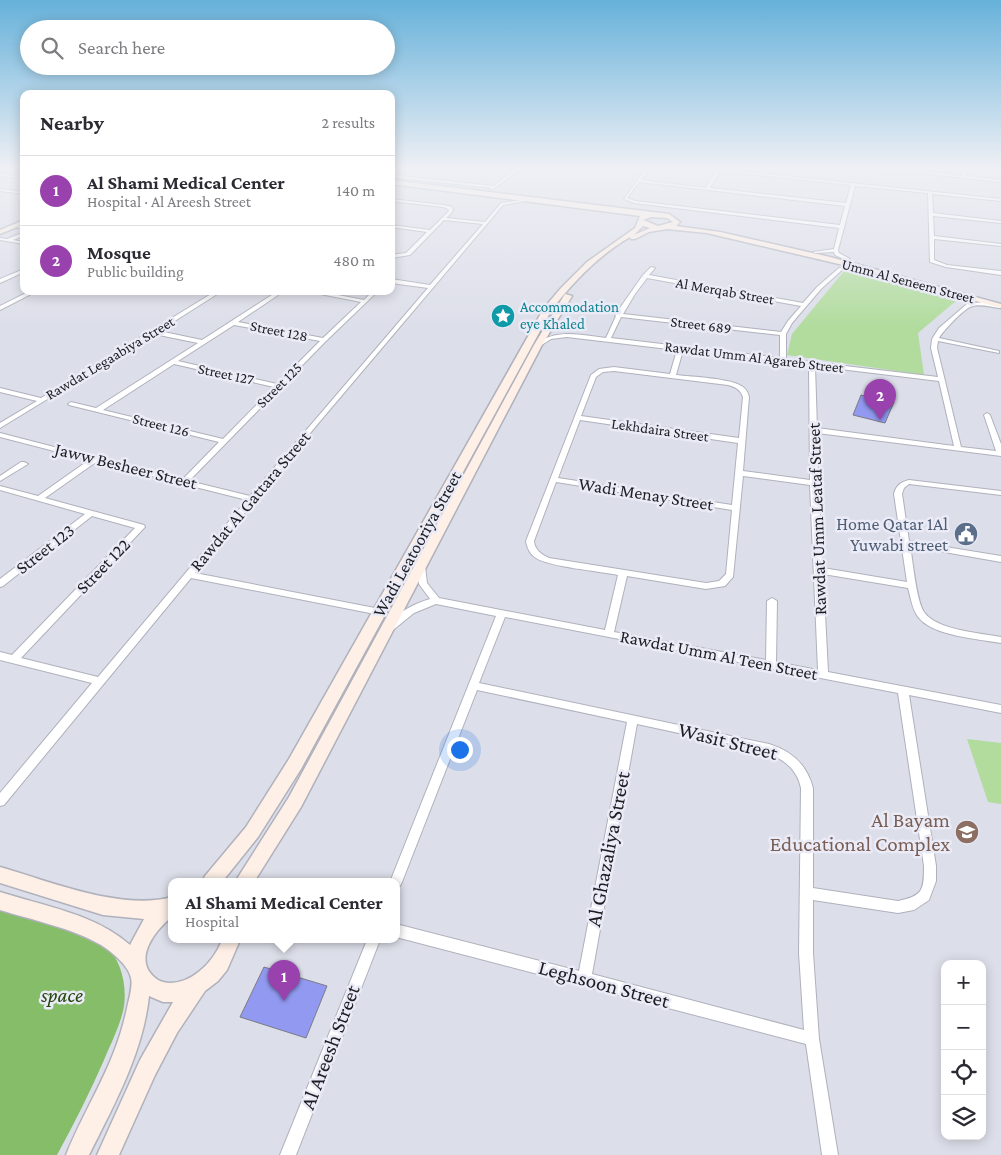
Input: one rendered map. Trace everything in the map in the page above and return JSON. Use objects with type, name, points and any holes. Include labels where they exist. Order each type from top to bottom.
[{"type":"street","points":[[395,256],[408,254],[441,221]]},
{"type":"street","points":[[463,221],[486,223]]},
{"type":"street","name":"Wadi Leatooriya Street","points":[[215,878],[238,852],[296,764],[548,308],[579,272],[604,251],[638,229],[643,221]]},
{"type":"street","name":"Umm Al Seneem Street","points":[[647,221],[665,227],[703,231],[865,268],[1001,305]]},
{"type":"street","points":[[665,227],[676,224],[676,221]]},
{"type":"street","name":"Umm Al Seneem Street","points":[[679,221],[697,227],[848,260],[1001,305]]},
{"type":"street","points":[[791,221],[842,227]]},
{"type":"street","points":[[844,221],[836,250],[837,254],[848,260]]},
{"type":"street","points":[[930,221],[931,260],[935,263],[1001,273]]},
{"type":"street","name":"Rawdat Al Gattara Street","points":[[0,801],[188,575],[486,223]]},
{"type":"street","points":[[0,235],[20,226]]},
{"type":"street","points":[[395,227],[430,231]]},
{"type":"street","name":"Wadi Leatooriya Street","points":[[247,878],[295,802],[552,321],[572,290],[605,258],[639,234],[665,227]]},
{"type":"street","points":[[0,235],[8,240],[20,242]]},
{"type":"street","points":[[8,240],[20,236]]},
{"type":"street","points":[[931,237],[1001,245]]},
{"type":"street","points":[[815,252],[836,250]]},
{"type":"street","points":[[831,260],[839,264],[841,269]]},
{"type":"street","points":[[608,339],[618,315],[636,287],[652,268]]},
{"type":"street","points":[[783,360],[783,334],[790,322],[819,288],[841,269],[865,268]]},
{"type":"street","points":[[0,281],[20,272]]},
{"type":"street","name":"Al Merqab Street","points":[[645,276],[804,305]]},
{"type":"street","points":[[395,282],[431,287]]},
{"type":"street","points":[[957,294],[967,300],[969,305]]},
{"type":"street","points":[[0,308],[27,295]]},
{"type":"street","name":"Rawdat Legaabiya Street","points":[[0,426],[214,295]]},
{"type":"street","name":"Street 126","points":[[98,410],[276,295]]},
{"type":"street","points":[[329,295],[363,301]]},
{"type":"street","name":"Street 125","points":[[185,481],[371,295]]},
{"type":"street","points":[[958,448],[934,348],[935,339],[941,329],[969,305],[1001,305]]},
{"type":"street","name":"Street 689","points":[[618,315],[783,334]]},
{"type":"street","points":[[552,321],[554,329],[567,335]]},
{"type":"street","name":"Street 128","points":[[234,322],[324,340]]},
{"type":"street","points":[[154,332],[204,342]]},
{"type":"street","name":"Rawdat Umm Al Agareb Street","points":[[538,345],[550,338],[567,335],[941,379]]},
{"type":"street","points":[[935,339],[999,352]]},
{"type":"street","points":[[673,376],[681,348]]},
{"type":"street","name":"Street 127","points":[[174,362],[279,386]]},
{"type":"street","name":"Rawdat Umm Leataf Street","points":[[812,364],[814,483],[823,675]]},
{"type":"street","points":[[614,368],[728,383],[742,388],[746,397],[730,575],[722,584],[706,586],[623,573],[547,560],[534,552],[530,547],[530,542],[578,418],[593,376],[601,370],[614,368]]},
{"type":"street","points":[[0,390],[42,400]]},
{"type":"street","name":"Street 126","points":[[71,404],[224,441]]},
{"type":"street","points":[[813,430],[1001,454],[987,415]]},
{"type":"street","name":"Lekhdaira Street","points":[[578,418],[742,442]]},
{"type":"street","name":"Jaww Besheer Street","points":[[0,435],[252,499]]},
{"type":"street","points":[[40,498],[96,458]]},
{"type":"street","points":[[0,479],[24,464]]},
{"type":"street","points":[[739,473],[814,483]]},
{"type":"street","name":"Wadi Menay Street","points":[[555,480],[736,508]]},
{"type":"street","points":[[1001,493],[917,482],[902,484],[898,488],[912,586],[918,610],[922,616],[930,623],[948,630],[1001,640]]},
{"type":"street","name":"Street 122","points":[[0,488],[141,527],[14,659]]},
{"type":"street","name":"Street 123","points":[[0,584],[90,513]]},
{"type":"street","points":[[906,543],[1001,559]]},
{"type":"street","points":[[421,567],[423,584],[436,601]]},
{"type":"street","points":[[819,570],[912,586]]},
{"type":"street","points":[[609,634],[623,573]]},
{"type":"street","points":[[188,575],[380,612]]},
{"type":"street","name":"Rawdat Umm Al Teen Street","points":[[388,630],[409,611],[426,603],[436,601],[1001,709]]},
{"type":"street","points":[[771,665],[772,601]]},
{"type":"street","points":[[398,878],[475,686],[502,613]]},
{"type":"street","points":[[0,656],[99,681]]},
{"type":"street","name":"Wasit Street","points":[[475,686],[769,748],[786,755],[799,765],[807,788],[806,952],[812,1039],[830,1155]]},
{"type":"street","points":[[806,893],[898,907],[914,904],[925,896],[930,881],[930,866],[903,690]]},
{"type":"street","name":"Al Ghazaliya Street","points":[[584,979],[633,719]]},
{"type":"street","points":[[0,875],[103,906],[123,910],[168,907]]},
{"type":"street","points":[[0,901],[89,929],[109,939],[151,987],[165,992],[181,991],[198,985]]},
{"type":"street","points":[[77,1155],[119,1070],[133,1033],[139,1004],[138,948],[144,932],[155,918],[168,909]]},
{"type":"street","name":"Leghsoon Street","points":[[400,931],[812,1039]]},
{"type":"street","points":[[108,1155],[160,1039],[176,1012],[198,985],[223,962],[230,943]]},
{"type":"street","name":"Al Areesh Street","points":[[288,1155],[371,943]]},
{"type":"green space","points":[[845,270],[957,300],[918,333],[924,375],[787,355],[792,334]]},
{"type":"green space","points":[[967,739],[1001,743],[1001,804],[988,802]]},
{"type":"green space","name":"space","points":[[0,908],[69,928],[95,938],[104,944],[115,957],[119,964],[125,989],[123,1013],[118,1027],[76,1120],[57,1155],[0,1155]]},
{"type":"building","points":[[861,395],[894,402],[885,423],[853,415]]},
{"type":"building","points":[[264,967],[327,986],[306,1038],[240,1017]]},
{"type":"place","name":"Accommodation eye Khaled","points":[[503,316]]},
{"type":"place","name":"Mosque","points":[[880,420]]},
{"type":"place","name":"Home Qatar 1Al Yuwabi street","points":[[966,534]]},
{"type":"place","name":"Al Bayam Educational Complex","points":[[967,832]]},
{"type":"place","name":"Al Shami Medical Center","points":[[284,1001]]}]
